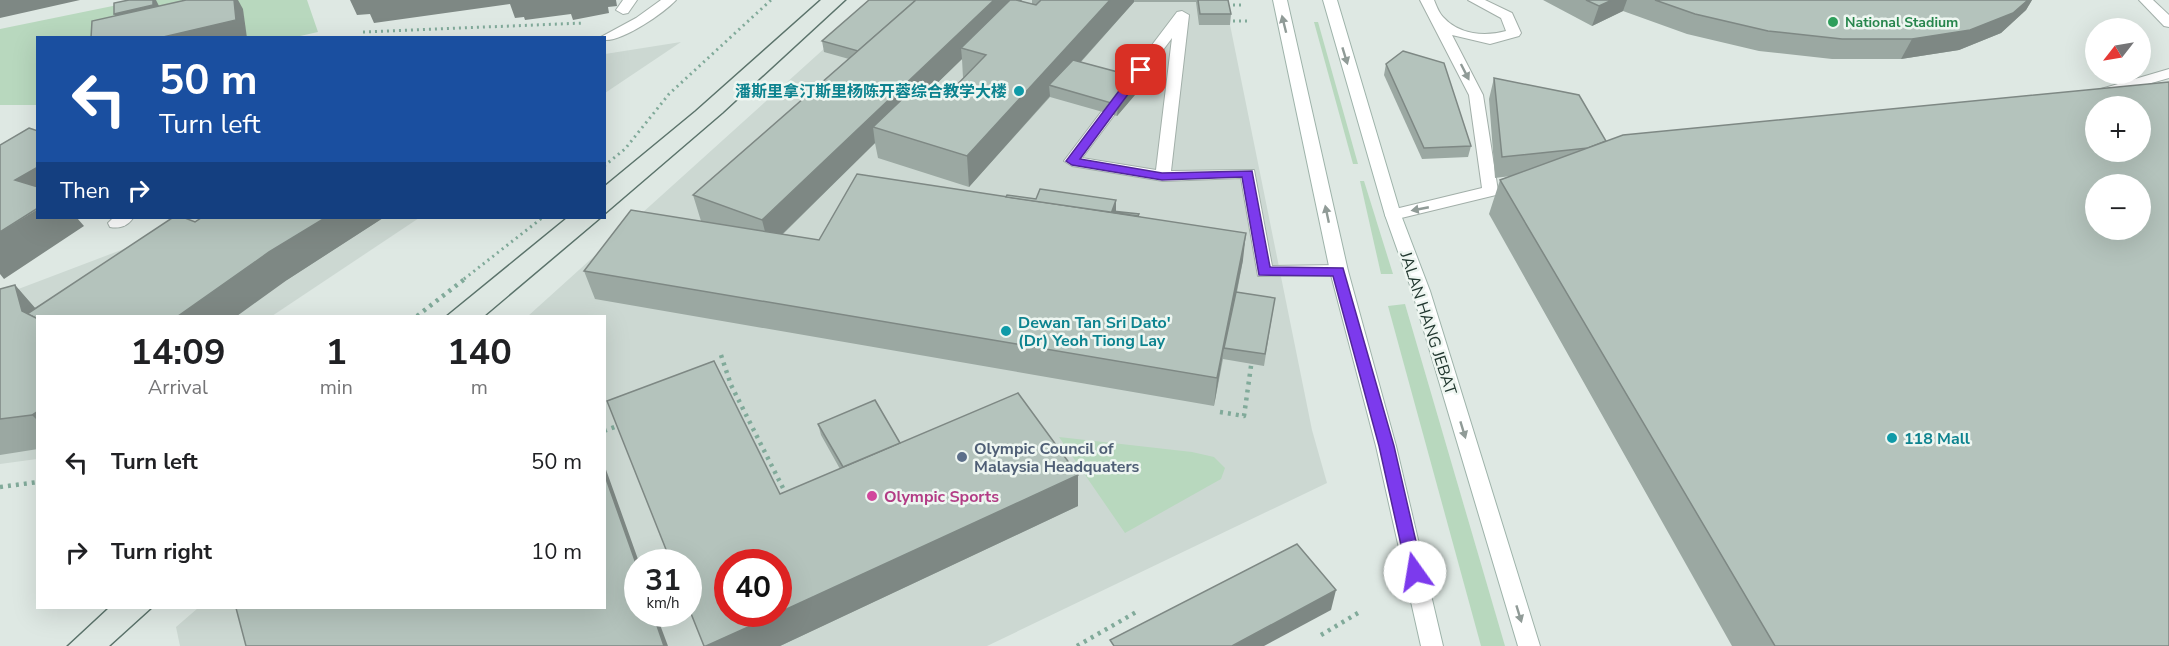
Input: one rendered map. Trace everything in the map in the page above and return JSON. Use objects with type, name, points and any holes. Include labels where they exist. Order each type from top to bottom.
[{"type":"street","points":[[607,38],[641,21],[669,0]]},
{"type":"street","points":[[1280,0],[1339,271],[1386,446],[1432,646]]},
{"type":"street","name":"JALAN HANG JEBAT","points":[[1330,0],[1393,214],[1421,291],[1529,646]]},
{"type":"street","points":[[1393,214],[1490,191],[1476,95],[1427,0]]},
{"type":"street","points":[[1438,20],[1461,35],[1490,40],[1514,33],[1507,16],[1475,0]]},
{"type":"street","points":[[2146,0],[2169,23]]},
{"type":"street","points":[[1162,176],[1182,10],[1072,161],[1162,176],[1248,173],[1264,272],[1339,271]]},
{"type":"street","points":[[2092,96],[2169,73]]},
{"type":"path","points":[[606,164],[625,149],[669,94],[771,0]]},
{"type":"path","points":[[1217,5],[1243,5]]},
{"type":"path","points":[[363,32],[641,21]]},
{"type":"path","points":[[418,315],[541,219]]},
{"type":"path","points":[[1220,412],[1244,416],[1253,350]]},
{"type":"path","points":[[721,355],[731,385],[788,500]]},
{"type":"path","points":[[720,389],[731,385]]},
{"type":"path","points":[[606,430],[626,423]]},
{"type":"path","points":[[0,487],[36,482]]},
{"type":"path","points":[[1077,646],[1138,611]]},
{"type":"path","points":[[1321,635],[1358,613]]},
{"type":"shaded area","points":[[878,0],[1225,0],[1312,430],[1327,483],[987,646],[180,646],[176,627],[197,609],[606,609],[606,315],[529,315]]},
{"type":"shaded area","points":[[681,42],[606,92],[606,54]]},
{"type":"shaded area","points":[[182,219],[418,219],[274,315],[36,315],[36,459],[0,464],[0,296],[158,236]]},
{"type":"green space","points":[[142,0],[307,0],[318,32],[300,36],[36,36],[36,105],[0,105],[0,29]]},
{"type":"green space","points":[[1314,22],[1318,22],[1358,164],[1353,164]]},
{"type":"green space","points":[[1360,181],[1364,181],[1393,274],[1381,274]]},
{"type":"green space","points":[[1405,304],[1505,646],[1481,646],[1388,306]]},
{"type":"green space","points":[[1059,437],[1192,452],[1214,457],[1225,468],[1221,479],[1125,533]]},
{"type":"building","points":[[129,0],[153,0],[153,5],[114,14],[114,3]]},
{"type":"building","points":[[186,0],[234,0],[236,20],[168,36],[91,36],[92,21]]},
{"type":"building","points":[[869,0],[916,0],[858,51],[822,41]]},
{"type":"building","points":[[916,0],[994,0],[762,220],[693,195]]},
{"type":"building","points":[[1010,0],[1036,5],[1041,0],[1110,0],[967,156],[873,127],[917,85],[948,94],[986,55],[961,48]]},
{"type":"building","points":[[1198,0],[1228,0],[1231,14],[1200,14]]},
{"type":"building","points":[[1586,0],[1612,0],[1599,6]]},
{"type":"building","points":[[1655,0],[2028,0],[2013,13],[1970,30],[1912,39],[1842,39],[1768,31],[1695,14]]},
{"type":"building","points":[[1403,51],[1444,63],[1471,146],[1424,148],[1386,64]]},
{"type":"building","points":[[1073,60],[1140,78],[1118,105],[1049,85]]},
{"type":"building","points":[[1494,78],[1579,95],[1606,141],[1588,148],[1502,157]]},
{"type":"building","name":"118 Mall","points":[[2169,82],[2169,646],[1775,646],[1500,180],[1623,135]]},
{"type":"building","points":[[29,128],[36,130],[36,168],[15,180],[36,186],[36,209],[0,232],[0,145]]},
{"type":"building","name":"Dewan Tan Sri Dato' (Dr) Yeoh Tiong Lay","points":[[857,174],[1246,233],[1217,378],[584,271],[631,210],[819,240]]},
{"type":"building","points":[[1040,189],[1116,200],[1112,211],[1139,214],[1138,216],[1006,197],[1007,195],[1036,199]]},
{"type":"building","points":[[170,219],[188,219],[195,222],[200,219],[323,219],[269,252],[179,315],[36,315],[36,318],[27,314]]},
{"type":"building","points":[[15,285],[22,311],[36,318],[36,412],[32,415],[0,419],[0,289]]},
{"type":"building","points":[[1236,292],[1275,298],[1265,354],[1224,348]]},
{"type":"building","name":"Olympic Council of Malaysia Headquaters","points":[[714,361],[780,494],[1018,393],[1078,475],[792,607],[792,549],[714,549],[714,627],[748,627],[704,646],[696,627],[702,627],[702,549],[666,549],[607,401]]},
{"type":"building","points":[[875,400],[900,443],[843,467],[818,424]]},
{"type":"building","points":[[606,479],[631,549],[624,549],[624,627],[657,627],[664,646],[246,646],[236,609],[606,609]]},
{"type":"building","points":[[1297,544],[1336,590],[1232,646],[1114,646],[1110,640]]},
{"type":"tram line","points":[[606,184],[695,111],[820,0]]},
{"type":"tram line","points":[[606,213],[723,113],[846,0]]},
{"type":"tram line","points":[[447,315],[565,219]]},
{"type":"tram line","points":[[486,315],[600,219]]},
{"type":"tram line","points":[[67,646],[107,609]]},
{"type":"tram line","points":[[110,646],[151,609]]},
{"type":"place","name":"National Stadium","points":[[1833,22]]},
{"type":"place","name":"潘斯里拿汀斯里杨陈开蓉综合教学大楼","points":[[1019,91]]},
{"type":"place","name":"Dewan Tan Sri Dato' (Dr) Yeoh Tiong Lay","points":[[1006,331]]},
{"type":"place","name":"118 Mall","points":[[1892,438]]},
{"type":"place","name":"Olympic Council of Malaysia Headquaters","points":[[962,457]]},
{"type":"place","name":"Olympic Sports","points":[[872,496]]},
{"type":"route","points":[[1141,70],[1072,161],[1162,176],[1248,173],[1264,272],[1339,271],[1386,446],[1415,572]]}]
